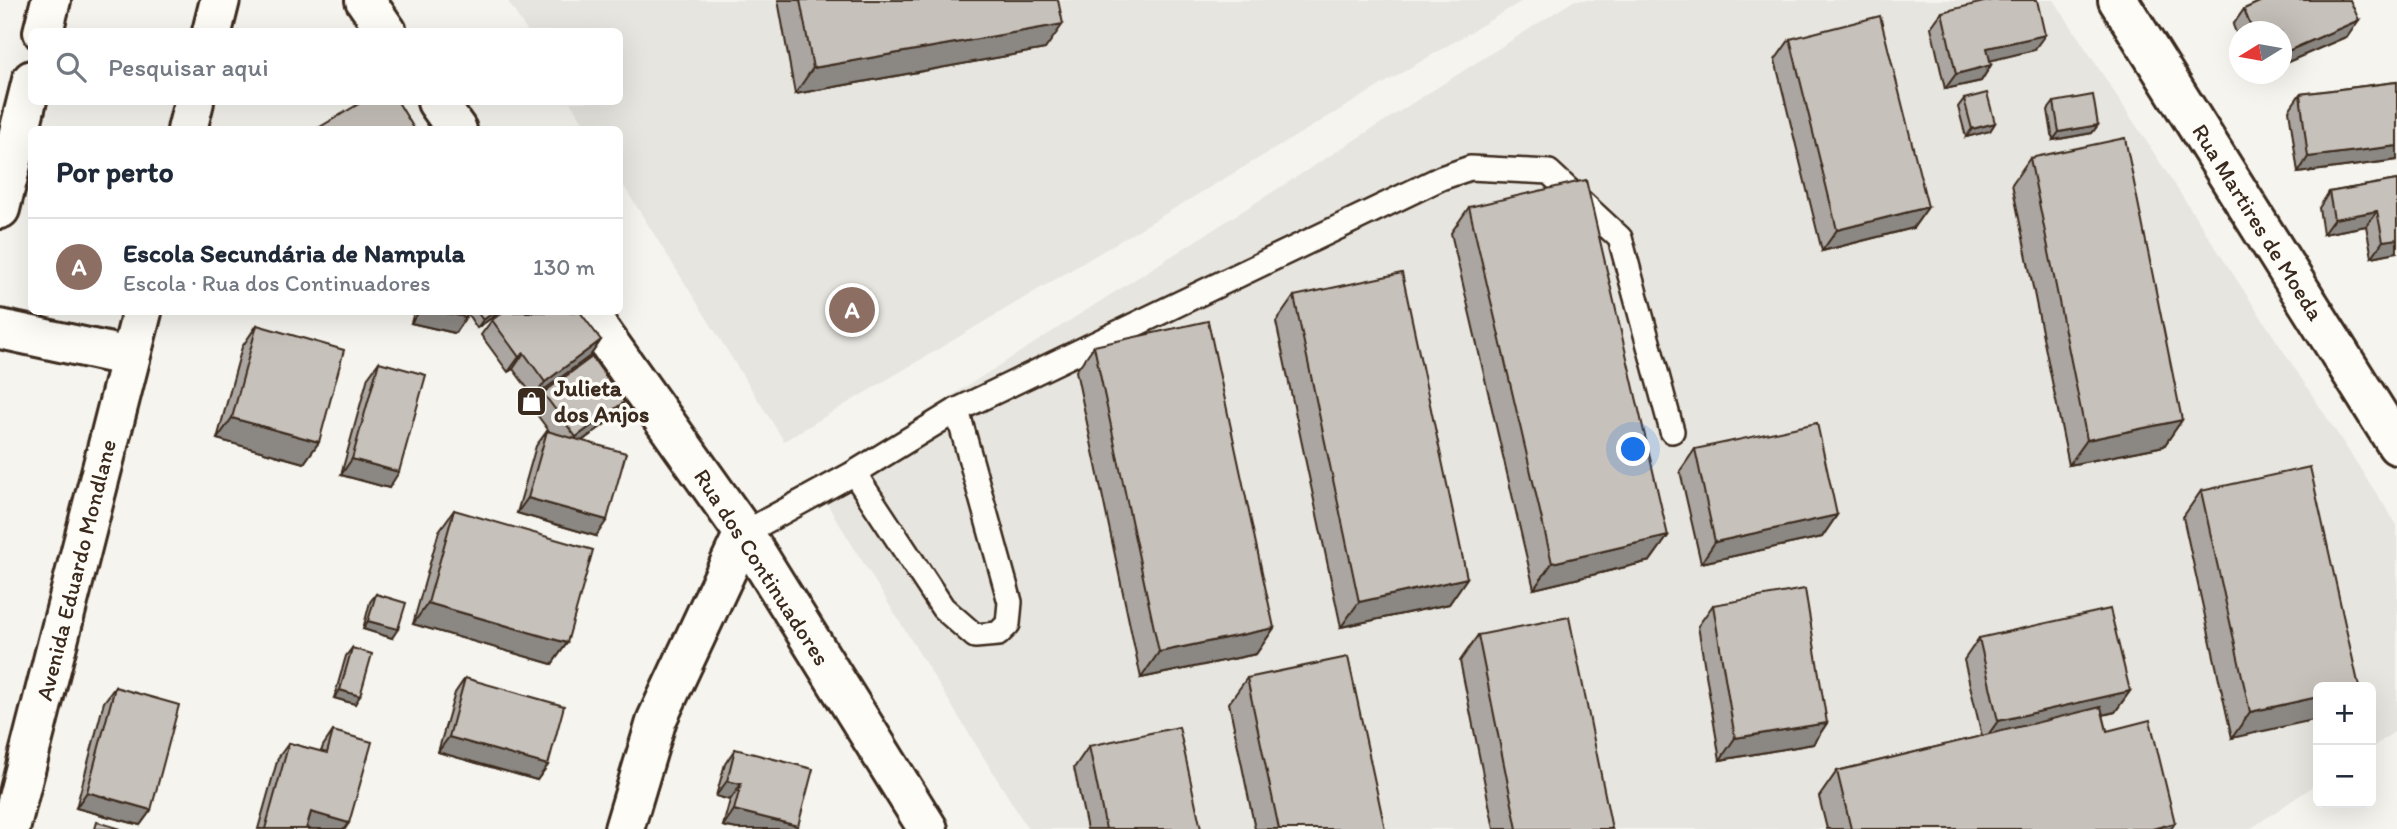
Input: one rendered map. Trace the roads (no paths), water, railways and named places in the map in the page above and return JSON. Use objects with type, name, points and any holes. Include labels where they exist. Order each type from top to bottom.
[{"type":"street","points":[[44,28],[51,0]]},
{"type":"street","points":[[213,28],[220,0]]},
{"type":"street","points":[[365,0],[384,28]]},
{"type":"street","name":"Rua Martires de Moeda","points":[[2118,0],[2397,444]]},
{"type":"street","points":[[0,209],[28,96]]},
{"type":"street","points":[[188,126],[193,105]]},
{"type":"street","points":[[439,105],[454,126]]},
{"type":"street","name":"Avenida Eduardo Mondlane","points":[[10,829],[141,315]]},
{"type":"street","name":"Rua dos Continuadores","points":[[589,315],[744,533],[928,829]]},
{"type":"street","points":[[0,329],[130,357]]},
{"type":"street","points":[[624,829],[657,719],[744,533]]},
{"type":"lane","points":[[744,533],[854,473],[957,410],[1441,178],[1469,168],[1549,172],[1620,238],[1672,430]]},
{"type":"lane","points":[[854,473],[943,608],[975,636],[998,634],[1009,624],[1010,602],[957,410]]},
{"type":"place","name":"Escola Secundária de Nampula","points":[[852,310]]},
{"type":"place","name":"Julieta dos Anjos","points":[[531,401]]}]
